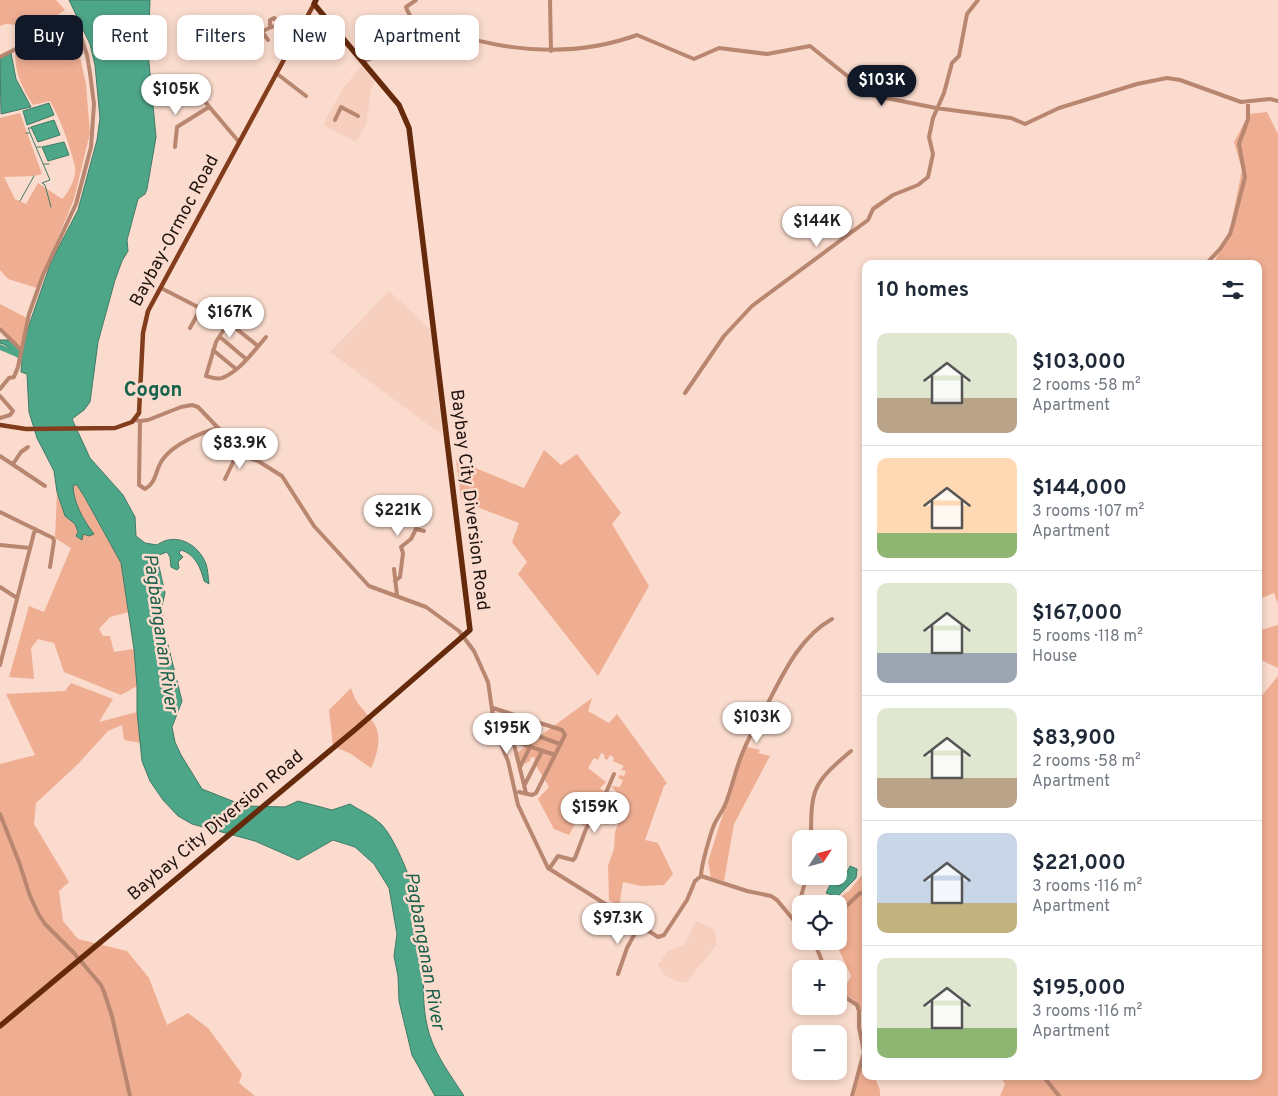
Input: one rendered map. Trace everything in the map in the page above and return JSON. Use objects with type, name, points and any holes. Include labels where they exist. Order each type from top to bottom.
[{"type":"highway","name":"Baybay City Diversion Road","points":[[0,1026],[468,633],[470,626],[409,128],[399,105],[315,2]]},
{"type":"main road","name":"Baybay-Ormoc Road","points":[[308,15],[315,2]]},
{"type":"main road","name":"Baybay-Ormoc Road","points":[[134,420],[139,410],[145,321],[283,60]]},
{"type":"main road","points":[[0,425],[26,429],[98,428],[121,427],[134,420]]},
{"type":"street","points":[[409,15],[406,7],[416,0]]},
{"type":"street","points":[[550,0],[550,51]]},
{"type":"street","points":[[685,393],[724,336],[752,306],[868,220],[873,208],[925,180],[929,174],[933,154],[929,137],[936,108],[944,92],[952,63],[959,56],[967,14],[978,0]]},
{"type":"street","points":[[270,27],[270,20],[274,18]]},
{"type":"street","points":[[0,57],[75,19],[87,55],[94,104],[94,130],[76,204],[43,275],[29,314],[14,377],[9,378],[0,389]]},
{"type":"street","points":[[264,31],[274,26]]},
{"type":"street","points":[[264,35],[268,40]]},
{"type":"street","points":[[479,41],[550,51],[613,44],[637,35],[694,59],[719,48],[767,54],[810,46],[871,95],[936,108],[1010,118],[1025,124],[1059,108],[1137,84],[1167,78],[1180,80],[1228,99],[1248,102],[1270,99],[1278,101]]},
{"type":"street","points":[[364,62],[368,60]]},
{"type":"street","points":[[276,73],[306,96]]},
{"type":"street","points":[[188,77],[209,107],[240,142]]},
{"type":"street","points":[[1210,260],[1220,250],[1230,234],[1245,177],[1239,144],[1248,119],[1248,102]]},
{"type":"street","points":[[175,147],[178,126],[209,107]]},
{"type":"street","points":[[336,120],[340,107],[358,116]]},
{"type":"street","points":[[161,288],[229,323],[258,346]]},
{"type":"street","points":[[243,299],[220,337],[206,376],[220,379],[236,369],[266,337]]},
{"type":"street","points":[[214,316],[222,300],[238,308],[251,319]]},
{"type":"street","points":[[190,328],[201,308]]},
{"type":"street","points":[[0,329],[21,350]]},
{"type":"street","points":[[220,337],[246,359]]},
{"type":"street","points":[[214,350],[236,369]]},
{"type":"street","points":[[0,396],[13,411],[0,418]]},
{"type":"street","points":[[134,420],[140,421],[192,405],[203,410],[237,454],[258,462],[282,476],[314,526],[368,585],[428,608],[463,636],[474,651],[488,682],[495,730],[508,761],[518,805],[549,869],[656,936],[663,936],[687,900],[695,881],[701,876]]},
{"type":"street","points":[[140,421],[139,485],[145,489],[154,482],[161,460],[199,433],[218,428]]},
{"type":"street","points":[[12,464],[21,452],[28,447]]},
{"type":"street","points":[[226,479],[237,454]]},
{"type":"street","points":[[0,456],[44,486]]},
{"type":"street","points":[[0,512],[54,539],[50,566]]},
{"type":"street","points":[[0,665],[35,529]]},
{"type":"street","points":[[395,581],[400,577],[403,553],[401,547],[411,539],[415,529],[424,531]]},
{"type":"street","points":[[0,545],[30,548]]},
{"type":"street","points":[[394,569],[396,595]]},
{"type":"street","points":[[0,587],[17,598]]},
{"type":"street","points":[[701,876],[701,867],[705,860],[714,825],[725,806],[737,774],[741,756],[752,731],[792,658],[804,643],[832,619]]},
{"type":"street","points":[[0,652],[5,646]]},
{"type":"street","points":[[493,708],[562,730],[565,735],[536,793],[519,792]]},
{"type":"street","points":[[506,712],[526,793]]},
{"type":"street","points":[[520,743],[528,719]]},
{"type":"street","points":[[524,731],[560,744]]},
{"type":"street","points":[[505,738],[555,755]]},
{"type":"street","points":[[520,767],[530,747]]},
{"type":"street","points":[[524,785],[542,751]]},
{"type":"street","points":[[811,830],[814,790],[819,781],[851,751]]},
{"type":"street","points":[[549,869],[558,856],[573,860],[575,858],[586,829],[602,802],[614,774]]},
{"type":"street","points":[[0,814],[34,907],[45,924],[65,942],[101,986],[107,999],[130,1096]]},
{"type":"street","points":[[701,876],[739,889],[771,896],[777,900],[792,919]]},
{"type":"street","points":[[847,905],[860,893],[862,893]]},
{"type":"street","points":[[618,974],[627,948],[639,926]]},
{"type":"street","points":[[847,997],[857,1005],[862,1037]]},
{"type":"street","points":[[852,1096],[862,1063]]},
{"type":"street","points":[[1046,1080],[1059,1096]]},
{"type":"shaded area","points":[[0,0],[56,0],[65,10],[58,15],[15,15],[15,25],[5,24],[0,26]]},
{"type":"shaded area","points":[[15,60],[81,60],[86,84],[90,133],[74,199],[37,288],[8,279],[0,270],[0,118],[20,113],[42,174],[4,177],[15,199],[26,204],[38,183],[62,199],[70,189],[75,175],[75,167],[71,150],[50,101],[33,105],[22,86]]},
{"type":"shaded area","points":[[362,65],[374,81],[366,125],[356,142],[323,125],[342,90]]},
{"type":"shaded area","points":[[1267,112],[1278,134],[1278,604],[1274,593],[1262,598],[1262,260],[1215,260],[1229,234],[1242,170],[1234,142],[1249,114]]},
{"type":"shaded area","points":[[389,291],[432,331],[442,435],[330,352]]},
{"type":"shaded area","points":[[0,304],[27,318],[20,347],[0,326]]},
{"type":"shaded area","points":[[544,450],[561,465],[577,454],[621,513],[612,524],[649,586],[598,676],[518,574],[527,562],[512,542],[519,523],[482,509],[461,498],[456,460],[524,488]]},
{"type":"shaded area","points":[[72,485],[77,485],[84,496],[121,563],[129,612],[110,617],[99,629],[103,636],[110,636],[114,652],[134,649],[137,686],[121,695],[64,672],[54,643],[38,639],[31,648],[34,679],[9,677],[29,606],[44,612],[71,548],[55,538],[57,492],[65,516],[75,524],[78,532],[94,534],[80,510]]},
{"type":"shaded area","points":[[1278,625],[1278,668],[1262,660],[1262,630]]},
{"type":"shaded area","points":[[1278,676],[1278,1096],[1000,1096],[1005,1084],[1002,1080],[1262,1080],[1262,695]]},
{"type":"shaded area","points":[[71,683],[113,699],[99,722],[137,712],[141,743],[124,740],[122,725],[108,731],[77,765],[36,803],[34,824],[69,882],[59,891],[63,921],[78,939],[127,951],[149,978],[167,1025],[188,1013],[208,1028],[242,1074],[239,1083],[255,1096],[0,1096],[0,764],[35,755],[6,694],[65,691]]},
{"type":"shaded area","points":[[351,688],[358,704],[372,720],[377,730],[378,746],[371,768],[351,754],[333,746],[329,710]]},
{"type":"shaded area","points":[[592,698],[588,711],[609,723],[617,714],[667,783],[664,786],[645,840],[658,843],[673,874],[664,885],[641,886],[623,882],[619,906],[609,900],[608,866],[614,849],[615,832],[618,824],[613,822],[606,825],[600,821],[605,797],[618,794],[611,786],[620,787],[623,780],[618,778],[620,775],[624,776],[626,771],[621,770],[624,766],[613,761],[614,758],[610,755],[607,760],[604,758],[605,755],[601,753],[598,760],[594,758],[588,768],[606,782],[600,788],[606,793],[586,827],[576,822],[569,835],[554,829],[538,799],[549,787],[534,762],[535,758],[531,757],[530,761],[520,766],[514,755]]},
{"type":"shaded area","points":[[747,747],[760,750],[758,753],[770,756],[734,824],[724,881],[711,877],[708,862],[741,756]]},
{"type":"shaded area","points":[[862,875],[862,1014],[855,1001],[847,996],[847,984],[851,976],[847,967],[847,960],[844,960],[839,950],[847,950],[847,895],[843,895]]},
{"type":"shaded area","points":[[696,921],[714,929],[717,944],[686,983],[676,981],[665,975],[658,965],[668,951],[685,944]]},
{"type":"shaded area","points":[[862,1061],[862,1080],[876,1080],[880,1090],[880,1096],[854,1096]]},
{"type":"water","points":[[69,0],[150,0],[149,15],[93,15],[93,57],[90,44],[83,29],[83,15],[76,15]]},
{"type":"water","points":[[11,53],[16,79],[31,107],[1,114],[0,59]]},
{"type":"water","name":"Pagbanganan River","points":[[94,60],[149,60],[156,137],[147,189],[145,194],[138,199],[127,240],[128,251],[115,280],[98,342],[90,402],[84,410],[72,419],[90,458],[123,495],[135,517],[136,536],[145,543],[157,545],[171,540],[185,542],[198,550],[206,564],[209,584],[204,581],[197,562],[186,552],[181,550],[179,553],[183,557],[178,562],[179,568],[177,570],[171,567],[170,557],[167,552],[159,555],[157,558],[165,593],[162,606],[164,629],[182,701],[172,727],[175,742],[202,789],[245,806],[285,807],[298,801],[332,810],[350,804],[382,825],[397,849],[404,865],[422,918],[426,946],[423,989],[429,1035],[442,1062],[464,1096],[435,1096],[412,1055],[399,1001],[398,976],[394,956],[397,934],[389,888],[374,864],[355,847],[333,840],[298,860],[255,841],[192,824],[178,816],[163,800],[150,781],[142,761],[134,649],[121,563],[77,485],[73,485],[73,491],[79,510],[94,534],[89,536],[83,534],[82,540],[76,536],[78,532],[75,524],[65,516],[57,492],[54,471],[37,438],[29,412],[27,374],[21,372],[22,360],[7,346],[0,343],[0,340],[9,340],[20,351],[51,262],[78,210],[97,140],[100,118]]},
{"type":"water","points":[[49,103],[54,115],[27,125],[23,111]]},
{"type":"water","points":[[54,120],[60,135],[38,142],[31,127]]},
{"type":"water","points":[[64,142],[69,155],[48,161],[42,147]]},
{"type":"water","points":[[850,866],[857,869],[856,878],[839,895],[826,893],[830,885],[848,885],[848,870]]},
{"type":"waterway","points":[[30,132],[28,128],[31,128]]},
{"type":"waterway","points":[[26,133],[30,133],[50,180],[42,183],[45,185],[51,207]]},
{"type":"waterway","points":[[44,164],[49,164]]},
{"type":"waterway","points":[[20,201],[34,176]]},
{"type":"waterway","points":[[0,347],[19,355]]},
{"type":"district","name":"Cogon","points":[[153,391]]}]
